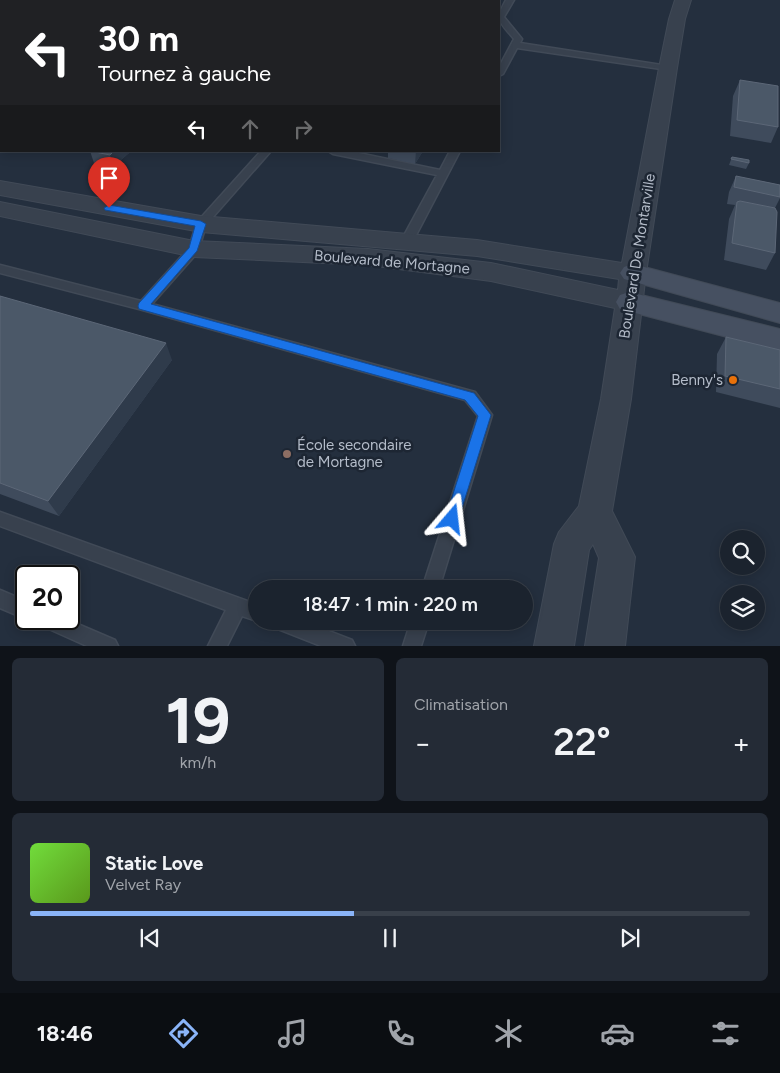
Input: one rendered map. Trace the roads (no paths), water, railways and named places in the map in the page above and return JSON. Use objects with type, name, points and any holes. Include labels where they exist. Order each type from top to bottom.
[{"type":"main road","name":"Boulevard de Mortagne","points":[[633,273],[780,313]]},
{"type":"main road","name":"Boulevard de Mortagne","points":[[629,302],[780,340]]},
{"type":"street","name":"Boulevard De Montarville","points":[[554,646],[572,544],[595,512],[616,399],[633,273],[668,68],[677,19],[683,0]]},
{"type":"street","name":"Boulevard de Mortagne","points":[[0,188],[201,224],[477,248],[633,273]]},
{"type":"street","name":"Boulevard de Mortagne","points":[[0,209],[194,249],[368,257],[491,272],[629,302]]},
{"type":"street","points":[[595,512],[617,557],[605,646]]},
{"type":"lane","points":[[500,72],[518,39],[500,17],[510,0]]},
{"type":"lane","points":[[515,45],[668,68]]},
{"type":"lane","points":[[143,306],[194,249],[201,224],[265,152]]},
{"type":"lane","points":[[339,152],[442,172]]},
{"type":"lane","points":[[408,241],[442,172],[454,152]]},
{"type":"lane","points":[[0,269],[143,306],[470,396],[485,415],[433,580]]},
{"type":"lane","points":[[0,519],[248,610]]},
{"type":"lane","points":[[0,599],[15,605]]},
{"type":"lane","points":[[217,646],[238,606]]},
{"type":"lane","points":[[72,630],[109,646]]},
{"type":"lane","points":[[303,630],[346,646]]},
{"type":"lane","points":[[412,646],[417,630]]},
{"type":"place","name":"Benny's","points":[[733,380]]},
{"type":"place","name":"École secondaire de Mortagne","points":[[287,454]]}]
